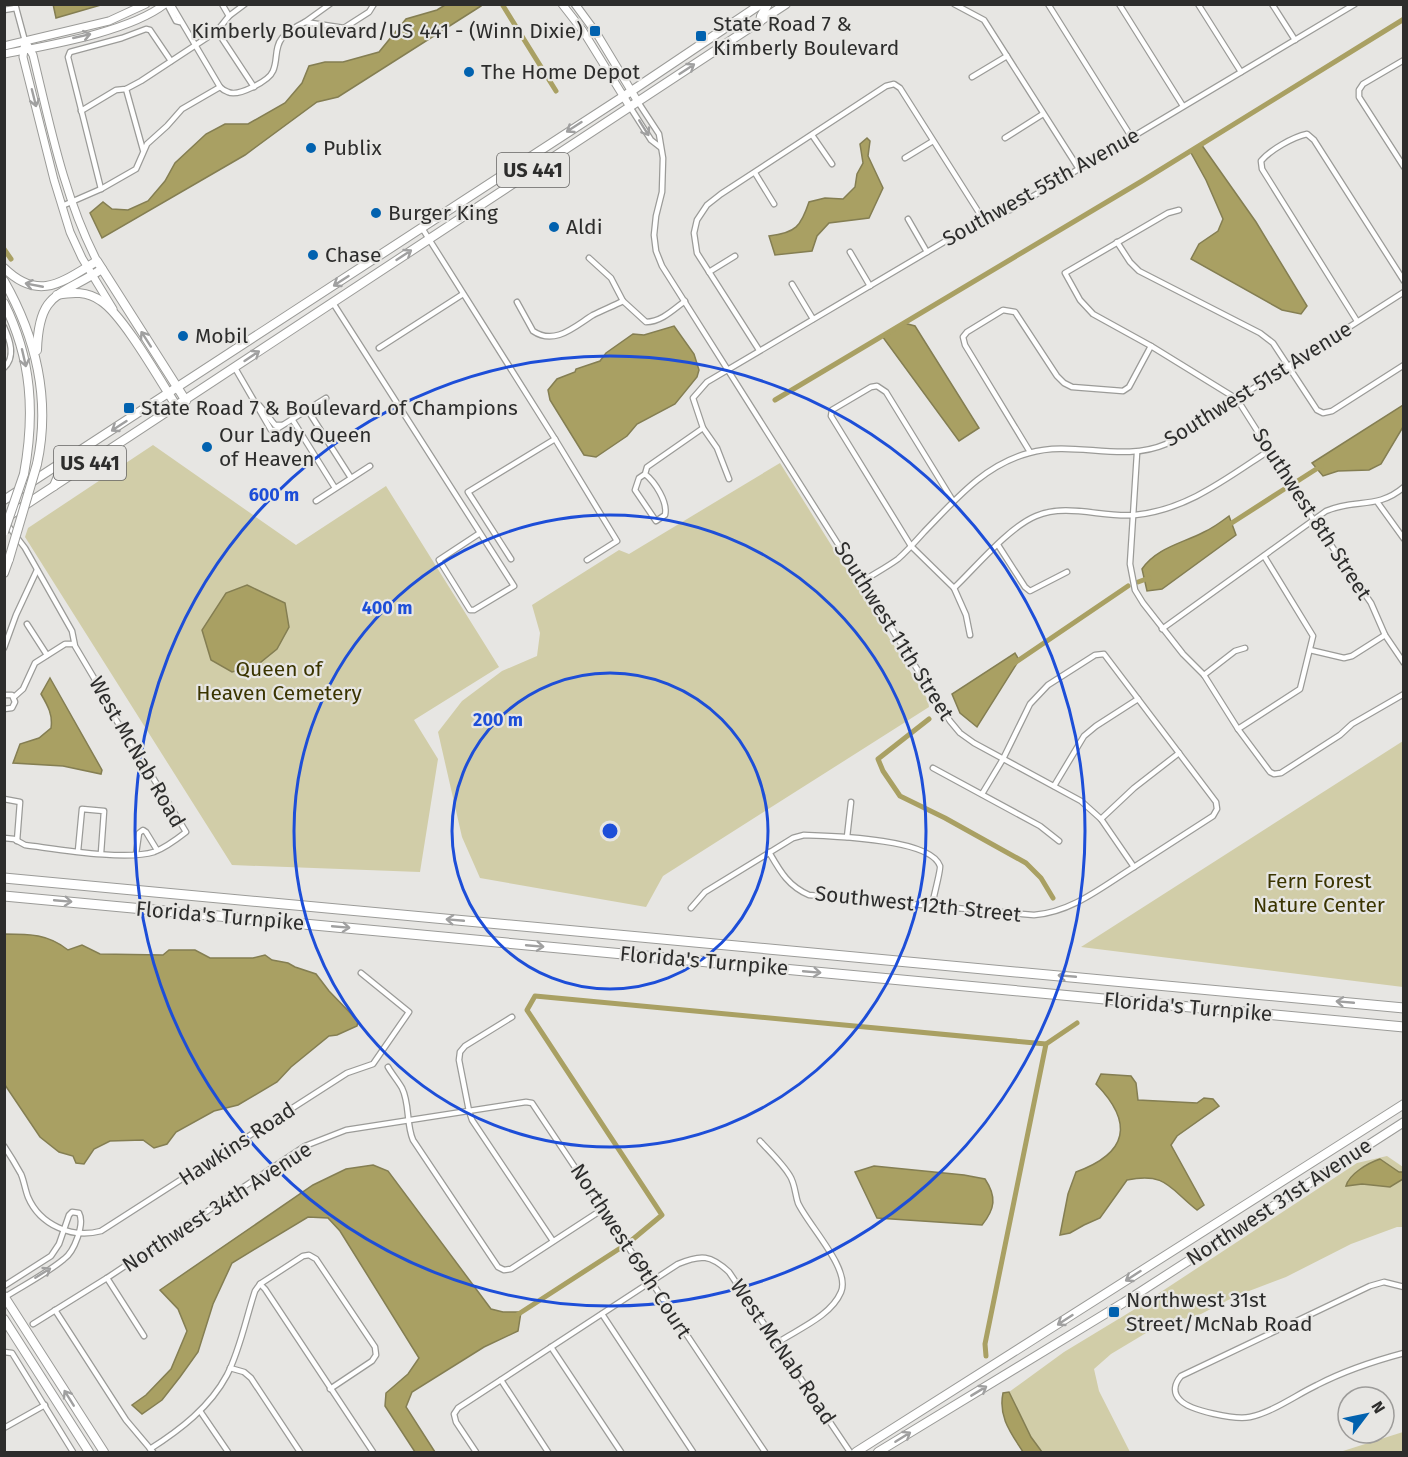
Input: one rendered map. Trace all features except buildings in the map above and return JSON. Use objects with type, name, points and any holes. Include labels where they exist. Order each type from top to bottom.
[{"type":"highway","name":"Florida's Turnpike","points":[[4,878],[1404,1008]]},
{"type":"highway","name":"Florida's Turnpike","points":[[4,896],[1404,1027]]},
{"type":"main road","name":"US 441","points":[[4,500],[624,96],[761,4]]},
{"type":"main road","points":[[760,22],[768,4]]},
{"type":"main road","name":"US 441","points":[[4,520],[786,4]]},
{"type":"main road","points":[[4,268],[26,284],[46,287],[67,280],[97,261],[186,400]]},
{"type":"main road","points":[[36,358],[38,325],[50,301],[102,269]]},
{"type":"main road","points":[[4,281],[26,324],[36,358],[43,411],[42,441],[37,464],[4,573]]},
{"type":"main road","points":[[57,295],[74,292],[87,294],[103,302],[117,315],[177,407]]},
{"type":"main road","points":[[4,303],[16,327],[25,360],[32,411],[24,474],[4,532]]},
{"type":"main road","points":[[54,486],[59,474],[93,443]]},
{"type":"main road","points":[[856,1452],[1404,1104]]},
{"type":"main road","name":"Northwest 31st Avenue","points":[[878,1452],[1123,1303],[1404,1122]]},
{"type":"main road","points":[[1260,1195],[1268,1208]]},
{"type":"main road","points":[[5,1296],[97,1451]]},
{"type":"main road","points":[[4,1319],[97,1451]]},
{"type":"street","points":[[4,46],[109,21],[146,4]]},
{"type":"street","points":[[4,54],[111,29],[157,11],[168,4],[176,21],[180,22],[220,87],[228,93],[235,93],[254,87],[270,75],[274,69],[277,48],[281,39],[330,4]]},
{"type":"street","points":[[222,4],[229,16]]},
{"type":"street","points":[[81,111],[117,90],[126,89],[218,31],[229,16],[245,4]]},
{"type":"street","points":[[305,22],[344,28],[369,12],[375,4]]},
{"type":"street","points":[[562,4],[584,31],[651,140],[660,147]]},
{"type":"street","points":[[575,4],[597,34],[659,134],[660,147]]},
{"type":"street","points":[[1048,4],[1132,138]]},
{"type":"street","points":[[1119,4],[1183,105]]},
{"type":"street","points":[[1198,4],[1241,72]]},
{"type":"street","points":[[1272,4],[1295,40]]},
{"type":"street","name":"Southwest 55th Avenue","points":[[727,369],[983,219],[1010,210],[1079,170],[1183,105],[1295,40],[1345,7],[1355,4]]},
{"type":"street","points":[[956,5],[984,20],[1079,170]]},
{"type":"street","points":[[4,10],[15,6],[27,49],[33,55],[70,202],[82,233],[97,261]]},
{"type":"street","points":[[101,189],[68,57],[74,50],[122,38],[146,29],[150,30],[171,61]]},
{"type":"street","points":[[218,31],[254,87]]},
{"type":"street","points":[[27,49],[23,57],[70,232],[87,267],[117,315]]},
{"type":"street","points":[[972,77],[1007,56]]},
{"type":"street","points":[[1404,60],[1363,84],[1359,90],[1359,97],[1404,167]]},
{"type":"street","points":[[759,350],[697,253],[694,233],[697,220],[707,205],[886,86],[894,84],[900,88],[983,219]]},
{"type":"street","points":[[62,206],[101,189],[136,169],[147,144],[182,109],[220,87]]},
{"type":"street","points":[[126,89],[143,150]]},
{"type":"street","points":[[1005,138],[1043,114]]},
{"type":"street","points":[[1357,321],[1262,169],[1261,161],[1266,156],[1300,135],[1307,134],[1314,140],[1404,281]]},
{"type":"street","points":[[812,135],[832,164]]},
{"type":"street","points":[[905,158],[933,141]]},
{"type":"street","name":"Southwest 11th Street","points":[[660,147],[663,158],[663,178],[654,236],[656,251],[662,266],[950,721],[960,733],[974,743],[1081,801],[1101,819],[1134,867]]},
{"type":"street","points":[[755,173],[774,204]]},
{"type":"street","points":[[1179,210],[1168,213],[1117,242],[1130,262],[1139,271],[1267,338],[1289,366],[1317,410],[1323,413],[1332,411],[1404,365]]},
{"type":"street","points":[[908,219],[927,252]]},
{"type":"street","points":[[422,228],[617,541],[586,560]]},
{"type":"street","name":"Southwest 8th Street","points":[[1117,242],[1065,273],[1080,300],[1093,314],[1151,346],[1237,399],[1313,519],[1371,603],[1386,635],[1404,663]]},
{"type":"street","points":[[850,252],[870,286]]},
{"type":"street","points":[[709,272],[735,255]]},
{"type":"street","points":[[589,258],[611,278],[623,301],[646,322],[661,319],[684,302]]},
{"type":"street","points":[[792,284],[813,319]]},
{"type":"street","name":"Southwest 51st Avenue","points":[[863,581],[899,558],[953,501],[986,472],[1030,452],[1068,449],[1137,453],[1166,444],[1404,292]]},
{"type":"street","points":[[379,348],[463,294]]},
{"type":"street","points":[[517,302],[533,331],[547,336],[569,332],[588,318],[623,301]]},
{"type":"street","points":[[333,303],[514,586],[474,610],[470,610],[439,560],[480,533]]},
{"type":"street","points":[[1030,452],[965,345],[963,337],[967,332],[1003,310],[1010,310],[1015,312],[1057,376],[1072,387],[1123,391],[1129,387],[1151,346]]},
{"type":"street","points":[[4,327],[11,350],[10,364],[4,368]]},
{"type":"street","points":[[235,368],[271,430],[275,430],[326,398]]},
{"type":"street","points":[[727,369],[702,386],[693,398],[703,428],[717,448],[729,479]]},
{"type":"street","points":[[953,501],[886,392],[877,386],[832,410],[831,416],[911,546],[954,588],[966,615],[970,634]]},
{"type":"street","points":[[307,409],[351,478]]},
{"type":"street","points":[[292,419],[335,488]]},
{"type":"street","points":[[645,474],[655,485],[666,510],[665,515],[656,521],[635,490],[639,478],[645,474],[647,467],[703,428]]},
{"type":"street","points":[[511,559],[468,492],[555,439]]},
{"type":"street","points":[[954,588],[1014,529],[1037,515],[1060,511],[1134,515],[1161,511],[1183,504],[1270,450]]},
{"type":"street","points":[[1137,453],[1130,564],[1136,590],[1162,629],[1182,654],[1204,675],[1238,729],[1270,772],[1281,773],[1340,735],[1352,724],[1404,694]]},
{"type":"street","points":[[316,501],[370,466]]},
{"type":"street","points":[[1162,629],[1313,519],[1338,506],[1377,503],[1404,487]]},
{"type":"street","points":[[1377,503],[1404,539]]},
{"type":"street","name":"West McNab Road","points":[[4,520],[25,548],[72,631],[74,644],[105,703],[186,832],[157,850],[136,854],[101,853],[25,845],[4,838]]},
{"type":"street","points":[[998,545],[1025,587],[1030,591],[1067,572]]},
{"type":"street","points":[[1238,729],[1300,689],[1313,636],[1263,556]]},
{"type":"street","points":[[4,648],[16,615],[37,570]]},
{"type":"street","points":[[27,624],[47,656]]},
{"type":"street","points":[[1310,650],[1344,658],[1352,656],[1386,635]]},
{"type":"street","points":[[14,697],[23,689],[35,663],[65,644],[74,644]]},
{"type":"street","points":[[1204,675],[1235,651],[1245,648]]},
{"type":"street","points":[[982,795],[1030,704],[1048,685],[1095,655],[1104,654],[1216,802],[1217,809],[1213,816],[1134,867]]},
{"type":"street","points":[[4,695],[14,697]]},
{"type":"street","points":[[5,715],[7,709],[15,704],[14,697]]},
{"type":"street","points":[[1054,786],[1084,736],[1138,699]]},
{"type":"street","points":[[1101,819],[1134,788],[1179,753]]},
{"type":"street","points":[[933,768],[1040,826],[1059,841]]},
{"type":"street","points":[[4,799],[20,802],[17,841]]},
{"type":"street","points":[[847,837],[850,802]]},
{"type":"street","points":[[78,851],[82,809],[104,811],[101,853]]},
{"type":"street","name":"West McNab Road","points":[[136,854],[139,833],[143,830],[157,850]]},
{"type":"street","points":[[691,908],[705,892],[793,838],[804,835],[894,842],[912,847],[936,860],[940,873],[932,906]]},
{"type":"street","name":"Southwest 12th Street","points":[[769,852],[787,881],[797,890],[808,895],[1034,915],[1050,914],[1069,908],[1134,867]]},
{"type":"street","name":"Hawkins Road","points":[[79,1234],[101,1231],[347,1073],[373,1064],[409,1012],[361,973]]},
{"type":"street","points":[[512,1017],[465,1046],[460,1052],[469,1111],[472,1120],[553,1241]]},
{"type":"street","points":[[388,1067],[402,1089],[409,1119],[408,1130],[413,1140],[498,1267],[504,1270],[511,1269],[603,1209]]},
{"type":"street","name":"Northwest 69th Court","points":[[469,1111],[532,1103],[765,1452]]},
{"type":"street","name":"Northwest 34th Avenue","points":[[33,1324],[107,1278],[305,1146],[346,1130],[469,1111]]},
{"type":"street","points":[[760,1141],[791,1177],[798,1202],[838,1266],[843,1281],[842,1290],[836,1302],[827,1311],[777,1343]]},
{"type":"street","points":[[4,1146],[22,1176],[28,1197],[40,1216],[65,1231],[79,1234]]},
{"type":"street","points":[[4,1286],[51,1256],[65,1231],[69,1215],[78,1213],[82,1221],[79,1234],[67,1258],[5,1296]]},
{"type":"street","points":[[55,1310],[126,1420],[152,1451],[200,1411],[225,1378],[255,1291],[260,1284],[303,1256],[309,1255],[316,1258],[375,1347],[376,1355],[372,1361],[330,1389]]},
{"type":"street","name":"West McNab Road","points":[[650,1281],[692,1258],[710,1258],[719,1263],[729,1272],[850,1452]]},
{"type":"street","points":[[107,1278],[144,1336]]},
{"type":"street","points":[[476,1452],[456,1422],[453,1414],[458,1408],[650,1281]]},
{"type":"street","points":[[1404,1287],[1384,1282],[1370,1286],[1181,1376],[1175,1388],[1176,1396],[1190,1407],[1233,1418],[1248,1418],[1350,1370],[1404,1353]]},
{"type":"street","points":[[260,1284],[373,1452]]},
{"type":"street","points":[[602,1314],[693,1452]]},
{"type":"street","points":[[551,1347],[621,1452]]},
{"type":"street","points":[[5,1351],[12,1353],[73,1452]]},
{"type":"street","points":[[230,1368],[244,1372],[251,1378],[300,1452]]},
{"type":"street","points":[[501,1380],[548,1452]]},
{"type":"street","points":[[4,1428],[45,1405]]},
{"type":"street","points":[[200,1411],[228,1452]]},
{"type":"green space","name":"Queen of Heaven Cemetery","points":[[153,445],[296,545],[386,486],[499,667],[414,720],[438,759],[420,872],[232,865],[25,537],[28,528]]},
{"type":"green space","points":[[780,463],[928,700],[929,707],[663,876],[646,907],[480,878],[462,837],[438,732],[462,701],[502,671],[537,656],[540,633],[532,605],[619,550],[629,554]]},
{"type":"green space","name":"Fern Forest Nature Center","points":[[1403,741],[1403,987],[1081,947]]},
{"type":"green space","points":[[1387,1156],[1403,1167],[1403,1227],[1397,1227],[1351,1244],[1286,1277],[1236,1296],[1201,1314],[1156,1327],[1111,1354],[1094,1369],[1099,1391],[1130,1452],[1042,1452],[1031,1437],[1009,1392],[1064,1352],[1135,1309],[1357,1163]]},
{"type":"green space","points":[[1403,1432],[1403,1452],[1341,1452],[1362,1445],[1396,1445],[1396,1434]]},
{"type":"shaded area","points":[[53,4],[101,4],[101,5],[56,18]]},
{"type":"shaded area","points":[[445,5],[481,6],[338,97],[317,102],[245,155],[102,238],[90,213],[103,202],[112,209],[128,210],[148,201],[165,181],[175,163],[206,134],[225,124],[248,124],[285,103],[302,83],[309,66],[325,62],[343,62],[379,52],[406,19],[437,10]]},
{"type":"shaded area","points":[[867,138],[870,141],[868,156],[883,188],[869,218],[829,223],[817,236],[812,251],[775,255],[769,236],[786,233],[796,227],[809,202],[825,198],[843,199],[855,187],[857,174],[863,163],[860,144]]},
{"type":"shaded area","points":[[1201,144],[1256,222],[1307,306],[1301,314],[1282,310],[1191,259],[1199,244],[1218,231],[1223,219],[1190,151]]},
{"type":"shaded area","points":[[904,323],[915,326],[979,428],[959,441],[882,336]]},
{"type":"shaded area","points":[[674,326],[694,354],[699,370],[697,377],[675,404],[637,424],[627,436],[596,457],[584,455],[550,400],[548,390],[557,379],[575,372],[576,369],[600,361],[606,353],[633,334],[644,335]]},
{"type":"shaded area","points":[[1403,405],[1403,427],[1381,464],[1369,470],[1338,471],[1323,476],[1312,463]]},
{"type":"shaded area","points":[[1229,516],[1236,535],[1162,589],[1147,591],[1142,569],[1148,562],[1162,551],[1217,525]]},
{"type":"shaded area","points":[[247,585],[285,603],[289,627],[277,649],[256,666],[232,672],[211,660],[202,630],[226,593]]},
{"type":"shaded area","points":[[1015,653],[1019,660],[977,727],[960,713],[952,694]]},
{"type":"shaded area","points":[[50,678],[102,770],[101,774],[63,766],[13,763],[20,744],[39,738],[51,728],[49,711],[41,694]]},
{"type":"shaded area","points":[[4,934],[46,938],[68,950],[82,945],[100,954],[163,955],[169,950],[195,950],[210,958],[253,958],[265,955],[272,960],[288,963],[316,974],[358,1021],[357,1026],[329,1036],[291,1067],[277,1082],[238,1105],[214,1111],[176,1132],[167,1144],[154,1148],[143,1140],[110,1141],[94,1149],[84,1164],[76,1163],[73,1156],[59,1152],[40,1137],[5,1085]]},
{"type":"shaded area","points":[[1101,1074],[1131,1076],[1136,1083],[1138,1100],[1197,1103],[1204,1098],[1213,1099],[1219,1106],[1177,1136],[1171,1145],[1204,1205],[1197,1210],[1159,1180],[1140,1178],[1127,1180],[1100,1218],[1070,1233],[1060,1235],[1068,1194],[1076,1172],[1106,1156],[1120,1136],[1120,1124],[1116,1112],[1096,1084]]},
{"type":"shaded area","points":[[1380,1159],[1399,1172],[1403,1172],[1403,1179],[1390,1187],[1362,1184],[1346,1186],[1355,1173]]},
{"type":"shaded area","points":[[373,1165],[388,1171],[491,1309],[521,1312],[518,1331],[484,1347],[412,1392],[406,1407],[435,1452],[415,1452],[385,1406],[386,1393],[408,1374],[419,1358],[340,1231],[328,1218],[308,1217],[232,1263],[213,1304],[198,1352],[162,1400],[142,1414],[132,1405],[146,1395],[171,1369],[187,1331],[178,1309],[160,1290],[313,1185],[346,1169]]},
{"type":"shaded area","points":[[874,1166],[985,1179],[993,1197],[990,1214],[982,1225],[877,1218],[855,1172]]},
{"type":"shaded area","points":[[1009,1392],[1031,1437],[1042,1452],[1023,1452],[1010,1431],[1002,1410],[1003,1393]]},
{"type":"waterway","points":[[502,4],[556,91]]},
{"type":"waterway","points":[[775,400],[1142,181],[1404,19]]},
{"type":"waterway","points":[[4,249],[11,259]]},
{"type":"waterway","points":[[1296,482],[1321,466]]},
{"type":"waterway","points":[[1227,526],[1286,488]]},
{"type":"waterway","points":[[1138,582],[1149,578]]},
{"type":"waterway","points":[[1013,664],[1128,586]]},
{"type":"waterway","points":[[929,719],[878,759],[883,771],[900,796],[1026,863],[1041,878],[1053,898]]},
{"type":"waterway","points":[[632,1240],[662,1215],[527,1010],[535,996],[1046,1044]]},
{"type":"waterway","points":[[986,1356],[985,1344],[1046,1044],[1077,1023]]},
{"type":"waterway","points":[[517,1315],[622,1247]]},
{"type":"place","name":"Kimberly Boulevard/US 441 - (Winn Dixie)","points":[[595,31]]},
{"type":"place","name":"State Road 7 & Kimberly Boulevard","points":[[701,36]]},
{"type":"place","name":"The Home Depot","points":[[469,72]]},
{"type":"place","name":"Publix","points":[[311,148]]},
{"type":"place","name":"Burger King","points":[[376,213]]},
{"type":"place","name":"Aldi","points":[[554,227]]},
{"type":"place","name":"Chase","points":[[313,255]]},
{"type":"place","name":"Mobil","points":[[183,336]]},
{"type":"place","name":"State Road 7 & Boulevard of Champions","points":[[129,408]]},
{"type":"place","name":"Our Lady Queen of Heaven","points":[[207,447]]},
{"type":"place","name":"Northwest 31st Street/McNab Road","points":[[1114,1312]]}]
